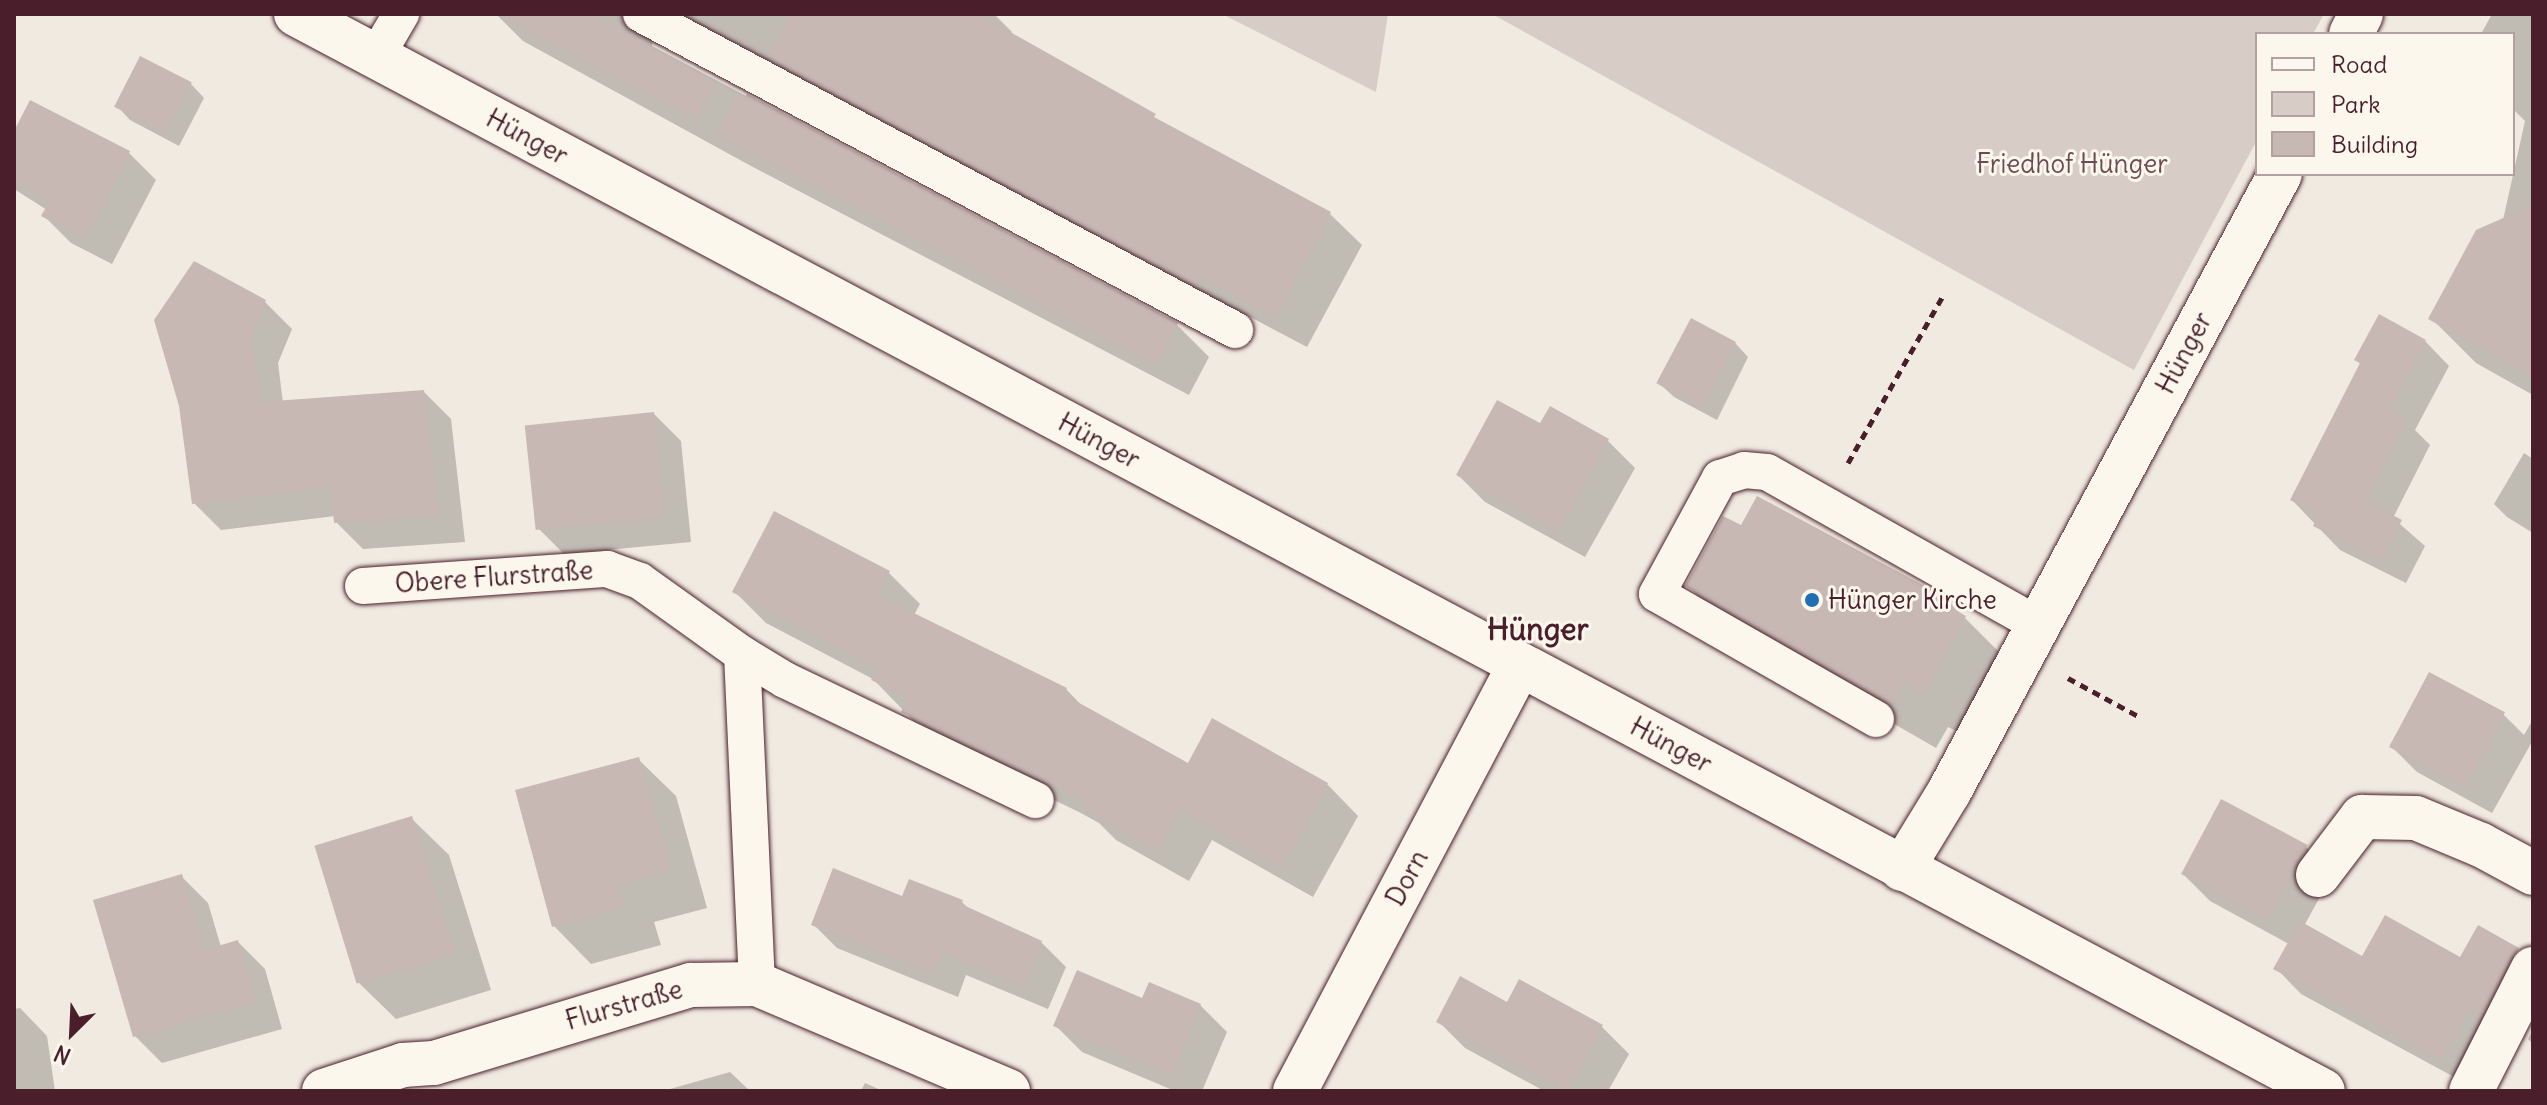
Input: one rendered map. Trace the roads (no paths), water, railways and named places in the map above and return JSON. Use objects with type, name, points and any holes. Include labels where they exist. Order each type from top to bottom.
[{"type":"street","name":"Hünger","points":[[296,14],[2323,1091]]},
{"type":"street","points":[[2352,32],[2361,14]]},
{"type":"street","name":"Hünger","points":[[1902,869],[2031,639],[2279,176]]},
{"type":"street","name":"Dorn","points":[[1295,1091],[1520,665]]},
{"type":"street","points":[[2318,875],[2362,817],[2416,818],[2481,845],[2533,873]]},
{"type":"street","points":[[2471,1091],[2533,969]]},
{"type":"street","name":"Flurstraße","points":[[324,1091],[403,1065],[434,1063],[691,985],[757,984],[1008,1091]]},
{"type":"lane","points":[[376,57],[401,14]]},
{"type":"lane","points":[[641,14],[1235,330]]},
{"type":"lane","points":[[1876,719],[1657,594],[1720,478],[1744,470],[1767,472],[1824,504],[2031,639]]},
{"type":"lane","name":"Obere Flurstraße","points":[[363,586],[607,569],[640,581],[742,654],[785,680],[1036,800]]},
{"type":"lane","points":[[742,654],[757,984]]},
{"type":"place","name":"Hünger Kirche","points":[[1812,600]]},
{"type":"district","name":"Hünger","points":[[1538,629]]},
{"type":"park label","name":"Friedhof Hünger","points":[[2072,164]]}]
